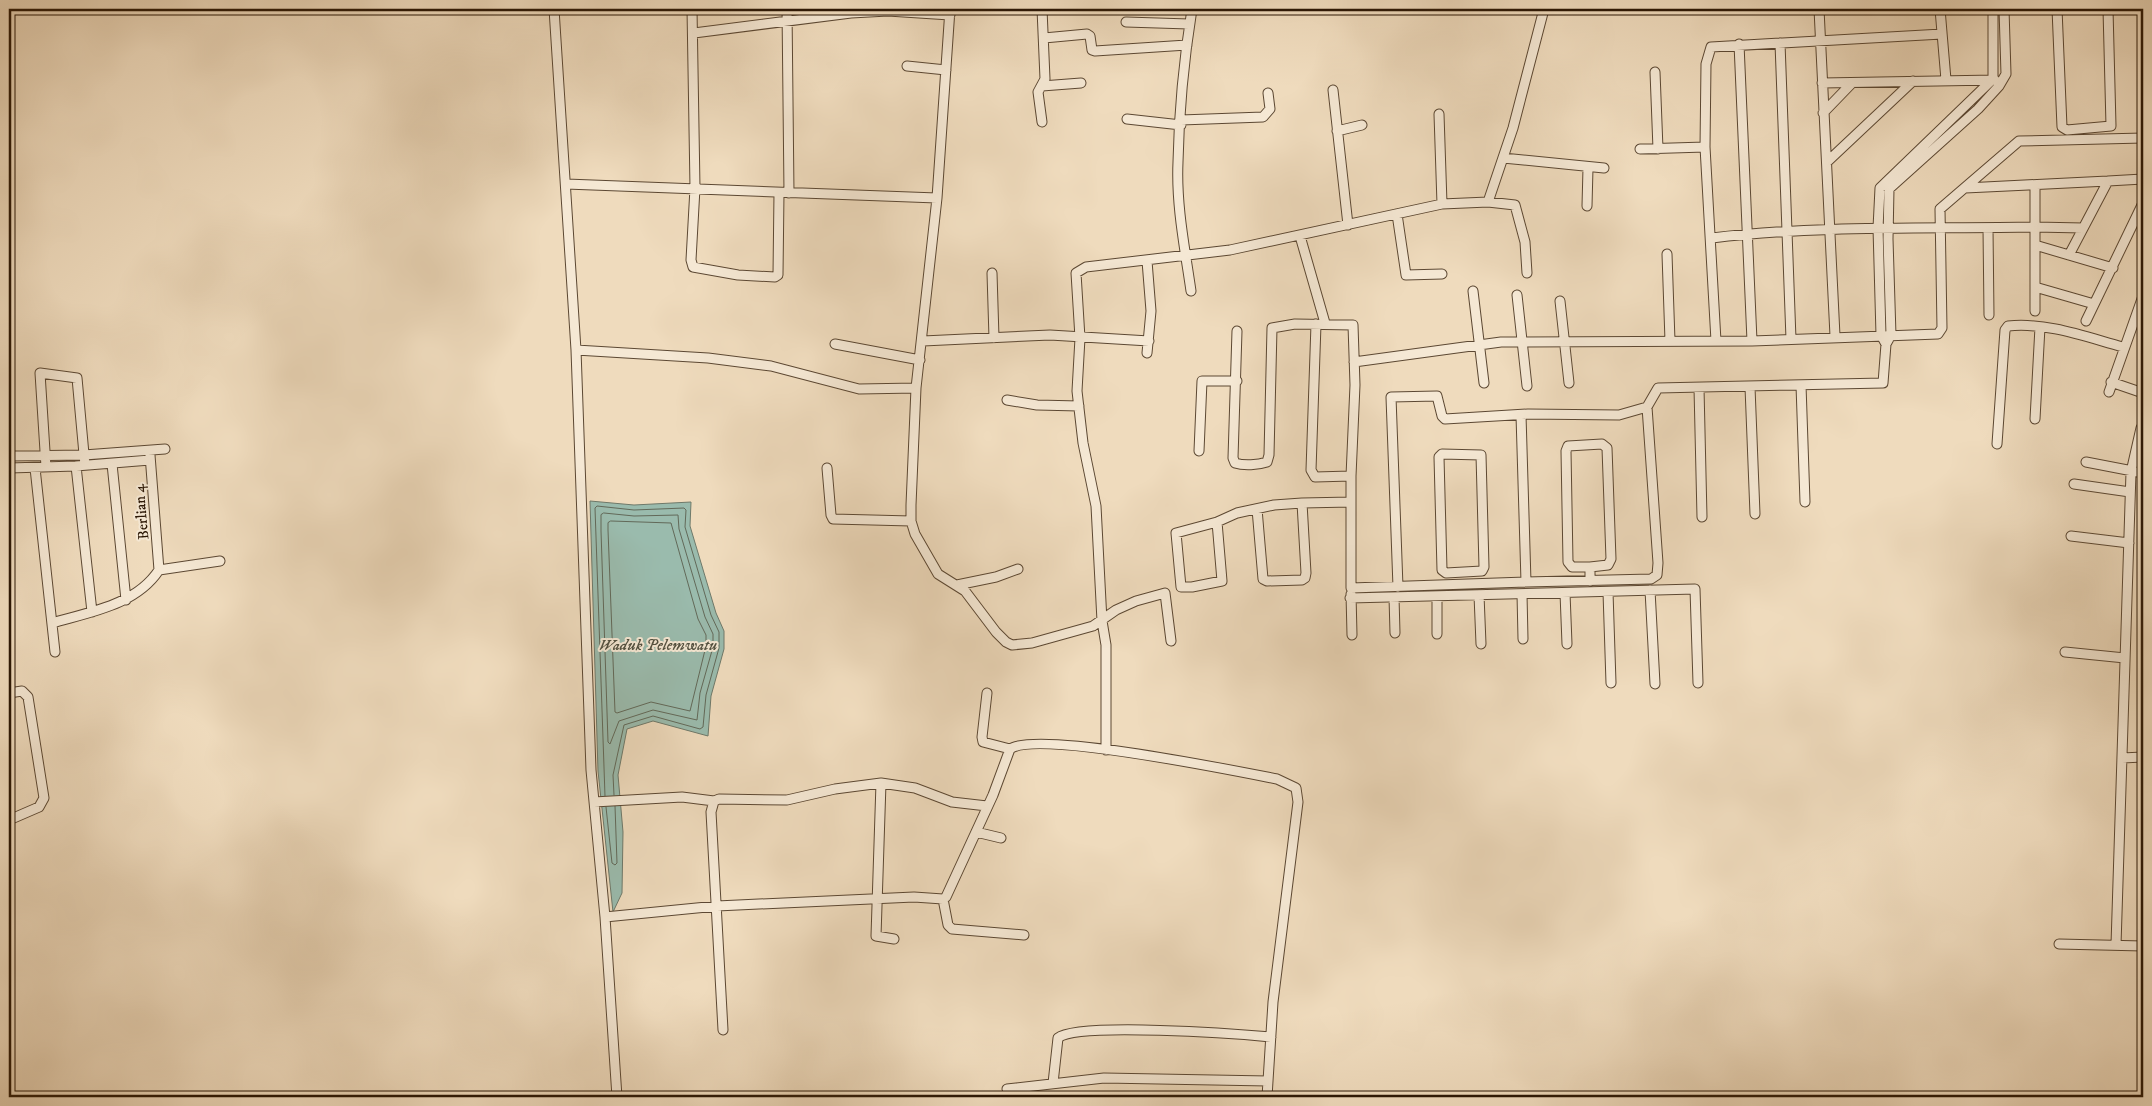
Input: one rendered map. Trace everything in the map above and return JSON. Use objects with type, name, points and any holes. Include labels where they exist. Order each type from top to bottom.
[{"type":"street","points":[[554,9],[576,350],[591,770],[605,917],[617,1097]]},
{"type":"street","points":[[692,9],[694,33],[695,188],[691,264],[693,267],[738,275],[775,277],[780,272],[784,193],[787,9]]},
{"type":"street","points":[[1042,9],[1045,79],[1038,92],[1042,122]]},
{"type":"street","points":[[1191,292],[1180,213],[1178,162],[1187,45],[1192,9]]},
{"type":"street","points":[[1488,202],[1514,128],[1544,9]]},
{"type":"street","points":[[1819,9],[1835,336]]},
{"type":"street","points":[[1940,9],[1946,80]]},
{"type":"street","points":[[1351,593],[1398,587],[1650,579],[1655,577],[1658,570],[1648,407],[1658,388],[1883,383],[1885,344],[1878,228],[1879,193],[1883,184],[1993,79],[1993,9]]},
{"type":"street","points":[[1885,344],[1891,335],[1888,228],[1889,189],[1978,109],[2003,81],[2006,74],[2004,9]]},
{"type":"street","points":[[2057,9],[2062,127],[2067,130],[2112,126],[2108,9]]},
{"type":"street","points":[[694,33],[788,20],[888,11],[950,12],[938,198],[923,341],[916,388],[911,521],[919,543],[938,574],[957,585],[974,601],[1006,642],[1018,645],[1093,626],[1116,610],[1136,601],[1165,592],[1171,641]]},
{"type":"street","points":[[1126,22],[1190,24]]},
{"type":"street","points":[[1044,38],[1087,34],[1090,36],[1092,50],[1095,51],[1187,45]]},
{"type":"street","points":[[1716,341],[1712,238],[1705,147],[1706,64],[1708,53],[1713,46],[1942,34]]},
{"type":"street","points":[[1780,43],[1791,339]]},
{"type":"street","points":[[1739,44],[1752,341]]},
{"type":"street","points":[[907,66],[946,70]]},
{"type":"street","points":[[1655,72],[1658,149]]},
{"type":"street","points":[[1822,83],[1993,79],[2003,81]]},
{"type":"street","points":[[1827,162],[1913,81]]},
{"type":"street","points":[[1823,113],[1852,82]]},
{"type":"street","points":[[1042,86],[1081,83]]},
{"type":"street","points":[[1333,90],[1348,225]]},
{"type":"street","points":[[1127,119],[1181,122],[1263,117],[1270,109],[1268,93]]},
{"type":"street","points":[[1439,114],[1442,204]]},
{"type":"street","points":[[1337,131],[1362,125]]},
{"type":"street","points":[[1891,335],[1941,332],[1939,210],[2019,141],[2143,138]]},
{"type":"street","points":[[1640,149],[1705,147]]},
{"type":"street","points":[[1502,158],[1588,168],[1604,168]]},
{"type":"street","points":[[1587,206],[1588,168]]},
{"type":"street","points":[[1965,188],[2143,179]]},
{"type":"street","points":[[2069,255],[2108,181]]},
{"type":"street","points":[[566,184],[938,198]]},
{"type":"street","points":[[2035,185],[2035,311]]},
{"type":"street","points":[[1106,750],[1106,645],[1102,621],[1099,573],[1100,548],[1096,506],[1083,443],[1077,391],[1080,338],[1076,273],[1086,267],[1147,262],[1300,236],[1442,204],[1488,202],[1512,204],[1517,208],[1525,242],[1527,273]]},
{"type":"street","points":[[2086,322],[2143,203]]},
{"type":"street","points":[[1397,214],[1406,275],[1442,274]]},
{"type":"street","points":[[1712,238],[1747,234],[1878,228],[2083,228]]},
{"type":"street","points":[[1988,228],[1989,315]]},
{"type":"street","points":[[1300,236],[1321,323],[1311,470],[1315,477],[1351,478]]},
{"type":"street","points":[[2035,246],[2112,268]]},
{"type":"street","points":[[1667,254],[1670,341]]},
{"type":"street","points":[[1147,262],[1151,311],[1147,353]]},
{"type":"street","points":[[992,273],[994,338]]},
{"type":"street","points":[[2035,287],[2094,304]]},
{"type":"street","points":[[1473,292],[1484,384]]},
{"type":"street","points":[[1517,295],[1527,386]]},
{"type":"street","points":[[2109,392],[2143,296]]},
{"type":"street","points":[[1560,301],[1569,383]]},
{"type":"street","points":[[1237,331],[1237,381],[1233,458],[1235,463],[1239,464],[1262,464],[1267,462],[1269,455],[1272,328],[1295,324],[1353,324],[1351,478],[1352,635]]},
{"type":"street","points":[[1997,444],[2006,330],[2008,326],[2020,325],[2061,330],[2123,348]]},
{"type":"street","points":[[2035,419],[2040,327]]},
{"type":"street","points":[[923,341],[1050,335],[1149,341]]},
{"type":"street","points":[[1354,362],[1480,344],[1523,342],[1752,341],[1835,336],[1885,344]]},
{"type":"street","points":[[835,344],[920,360]]},
{"type":"street","points":[[576,350],[708,358],[771,366],[859,389],[916,388]]},
{"type":"street","points":[[46,467],[40,373],[77,378],[84,455],[80,466],[92,612]]},
{"type":"street","points":[[1199,451],[1202,381],[1237,381]]},
{"type":"street","points":[[2111,382],[2143,393]]},
{"type":"street","points":[[1801,385],[1805,502]]},
{"type":"street","points":[[1750,387],[1755,514]]},
{"type":"street","points":[[1699,388],[1702,517]]},
{"type":"street","points":[[1398,587],[1391,398],[1437,396],[1442,416],[1445,419],[1521,415],[1619,415],[1648,407]]},
{"type":"street","points":[[1006,400],[1037,405],[1079,406]]},
{"type":"street","points":[[1521,415],[1526,582]]},
{"type":"street","points":[[2116,945],[2130,543],[2130,492],[2131,472],[2141,428]]},
{"type":"street","points":[[1602,444],[1607,448],[1611,558],[1608,565],[1590,567],[1572,567],[1568,562],[1566,451],[1568,446],[1602,444]]},
{"type":"street","points":[[150,456],[9,454],[10,468],[35,468],[112,464],[150,456],[165,450]]},
{"type":"street","points":[[1442,454],[1481,455],[1484,567],[1482,571],[1463,572],[1446,573],[1442,570],[1439,457],[1442,454]]},
{"type":"street","name":"Berlian 4","points":[[150,456],[159,570]]},
{"type":"street","points":[[2086,462],[2143,474]]},
{"type":"street","points":[[112,464],[126,600]]},
{"type":"street","points":[[35,468],[55,652]]},
{"type":"street","points":[[827,468],[831,515],[833,519],[911,521]]},
{"type":"street","points":[[2074,484],[2130,492]]},
{"type":"street","points":[[1217,522],[1222,581],[1192,588],[1181,587],[1176,533],[1217,522],[1237,513],[1257,509],[1351,498]]},
{"type":"street","points":[[1257,509],[1264,579],[1267,581],[1302,580],[1305,578],[1306,573],[1302,503]]},
{"type":"street","points":[[2070,536],[2130,543]]},
{"type":"street","points":[[52,623],[126,600],[155,577],[159,570],[220,561]]},
{"type":"street","points":[[1590,567],[1590,580]]},
{"type":"street","points":[[957,585],[996,577],[1018,569]]},
{"type":"street","points":[[1463,572],[1463,584]]},
{"type":"street","points":[[1351,593],[1394,597],[1695,589],[1698,683]]},
{"type":"street","points":[[1650,590],[1655,684]]},
{"type":"street","points":[[1608,592],[1611,683]]},
{"type":"street","points":[[1565,593],[1567,644]]},
{"type":"street","points":[[1522,594],[1523,639]]},
{"type":"street","points":[[1479,595],[1481,644]]},
{"type":"street","points":[[1437,596],[1437,634]]},
{"type":"street","points":[[1394,597],[1394,633]]},
{"type":"street","points":[[9,646],[9,669]]},
{"type":"street","points":[[2065,652],[2125,658]]},
{"type":"street","points":[[9,693],[22,691],[28,696],[44,798],[39,807],[9,820]]},
{"type":"street","points":[[987,693],[983,742],[1010,749]]},
{"type":"street","points":[[943,899],[946,897],[976,832],[1010,749],[1015,745],[1040,743],[1182,761],[1277,779],[1296,788],[1297,808],[1282,913],[1267,1097]]},
{"type":"street","points":[[2122,758],[2143,757]]},
{"type":"street","points":[[594,802],[682,797],[714,801],[719,799],[787,800],[835,789],[881,783],[915,788],[952,802],[987,806]]},
{"type":"street","points":[[881,783],[876,936],[894,939]]},
{"type":"street","points":[[714,801],[711,812],[723,1030]]},
{"type":"street","points":[[976,832],[1001,838]]},
{"type":"street","points":[[605,917],[717,906],[876,898],[914,897],[943,899]]},
{"type":"street","points":[[943,899],[948,925],[952,929],[1024,935]]},
{"type":"street","points":[[2059,944],[2143,946]]},
{"type":"street","points":[[1053,1083],[1058,1038],[1064,1034],[1110,1030],[1191,1031],[1271,1037]]},
{"type":"street","points":[[1007,1089],[1104,1078],[1268,1081]]},
{"type":"water","name":"Waduk Pelemwatu","points":[[590,501],[634,505],[691,502],[690,526],[716,613],[724,631],[724,649],[711,696],[708,736],[653,721],[627,729],[618,775],[623,832],[622,893],[613,912],[598,771]]}]
